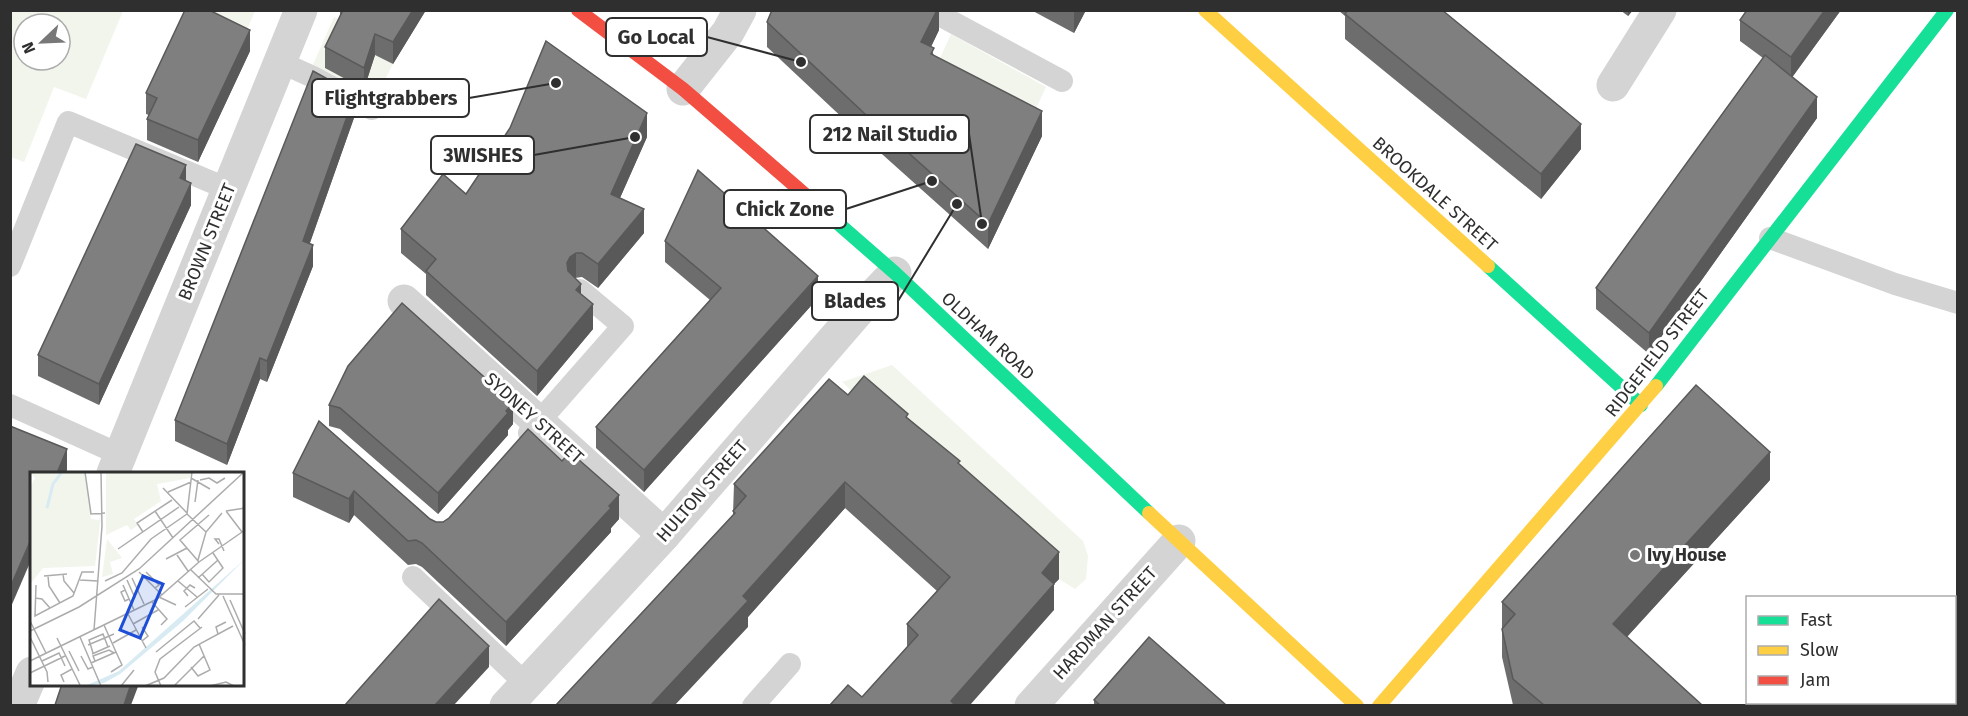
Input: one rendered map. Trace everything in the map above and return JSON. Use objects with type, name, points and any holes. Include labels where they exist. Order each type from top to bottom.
[{"type":"main road","name":"OLDHAM ROAD","points":[[578,10],[683,89],[895,273],[1357,705]]},
{"type":"main road","name":"BROOKDALE STREET","points":[[1205,10],[1641,405]]},
{"type":"main road","name":"RIDGEFIELD STREET","points":[[1379,705],[1641,405],[1947,10]]},
{"type":"street","name":"BROWN STREET","points":[[117,464],[301,10]]},
{"type":"street","points":[[683,89],[728,32],[740,10]]},
{"type":"street","points":[[1613,85],[1660,10]]},
{"type":"street","name":"HULTON STREET","points":[[516,695],[664,535],[860,309],[895,273]]},
{"type":"street","name":"SYDNEY STREET","points":[[404,302],[664,535]]},
{"type":"street","name":"HARDMAN STREET","points":[[1031,705],[1179,541]]},
{"type":"street","points":[[18,705],[30,678]]},
{"type":"lane","points":[[930,10],[1062,81]]},
{"type":"lane","points":[[280,62],[372,109]]},
{"type":"lane","points":[[10,266],[68,122],[228,189]]},
{"type":"lane","points":[[1770,238],[1895,284],[1958,303]]},
{"type":"lane","points":[[515,448],[623,326],[580,290]]},
{"type":"lane","points":[[10,405],[117,464]]},
{"type":"lane","points":[[413,577],[516,695]]},
{"type":"lane","points":[[753,705],[790,664]]},
{"type":"shaded area","points":[[10,11],[123,11],[86,99],[54,87],[24,162],[11,157]]},
{"type":"shaded area","points":[[199,11],[255,11],[246,32]]},
{"type":"shaded area","points":[[334,17],[347,23],[373,54],[393,64],[376,97],[312,67]]},
{"type":"shaded area","points":[[951,34],[1046,87],[1013,159],[930,80]]},
{"type":"shaded area","points":[[892,365],[1083,541],[1088,556],[1086,579],[1075,589],[1059,579],[842,382]]},
{"type":"building","points":[[185,10],[209,10],[250,30],[198,140],[147,119],[157,98],[146,93]]},
{"type":"building","points":[[343,10],[413,10],[393,42],[375,34],[364,68],[325,47]]},
{"type":"building","points":[[772,10],[937,10],[921,42],[934,48],[931,54],[1042,111],[988,224],[767,22]]},
{"type":"building","points":[[1348,10],[1442,10],[1581,124],[1541,174],[1345,14]]},
{"type":"building","points":[[1747,10],[1825,10],[1791,57],[1740,20]]},
{"type":"building","points":[[546,41],[647,113],[611,194],[644,209],[598,264],[582,253],[576,253],[570,257],[567,263],[568,271],[581,284],[576,290],[593,304],[537,371],[426,271],[436,259],[401,229],[443,174],[466,194],[510,128]]},
{"type":"building","points":[[1765,55],[1817,97],[1649,333],[1596,288]]},
{"type":"building","points":[[313,71],[355,94],[303,241],[313,245],[267,361],[260,358],[227,444],[175,420]]},
{"type":"building","points":[[136,144],[186,165],[180,178],[191,183],[99,384],[38,355]]},
{"type":"building","points":[[698,170],[818,276],[644,470],[596,427],[721,288],[665,241]]},
{"type":"building","points":[[402,303],[513,403],[506,411],[508,413],[438,493],[340,408],[329,405],[348,366]]},
{"type":"building","points":[[864,376],[908,414],[906,417],[960,461],[958,463],[1059,552],[1042,573],[1054,584],[951,701],[955,705],[830,705],[848,685],[862,697],[918,635],[907,624],[950,577],[845,482],[743,596],[748,601],[651,705],[556,705],[735,513],[733,511],[746,496],[734,484],[829,379],[848,395]]},
{"type":"building","name":"Ivy House","points":[[1696,385],[1770,452],[1613,624],[1702,705],[1544,705],[1513,679],[1502,629],[1515,614],[1502,602]]},
{"type":"building","points":[[319,421],[436,522],[443,522],[449,518],[528,429],[562,461],[570,452],[619,495],[609,506],[611,508],[506,622],[422,543],[416,540],[408,541],[354,491],[349,499],[293,473]]},
{"type":"building","points":[[10,426],[67,449],[57,472],[30,472],[30,542],[10,588]]},
{"type":"building","points":[[439,599],[489,646],[435,705],[345,705]]},
{"type":"building","points":[[1149,637],[1226,705],[1100,705],[1094,700]]},
{"type":"building","points":[[61,686],[130,686],[124,705],[55,705]]},
{"type":"traffic: fast","points":[[1656,386],[1947,10]]},
{"type":"traffic: fast","points":[[809,198],[895,273],[1149,513]]},
{"type":"traffic: fast","points":[[1488,266],[1641,405]]},
{"type":"traffic: slow","points":[[1205,10],[1488,266]]},
{"type":"traffic: slow","points":[[1379,706],[1656,386]]},
{"type":"traffic: slow","points":[[1149,513],[1357,706]]},
{"type":"traffic: jam","points":[[578,10],[683,89],[809,198]]},
{"type":"place","name":"Go Local","points":[[801,62]]},
{"type":"place","name":"Flightgrabbers","points":[[556,83]]},
{"type":"place","name":"3WISHES","points":[[635,137]]},
{"type":"place","name":"Chick Zone","points":[[932,181]]},
{"type":"place","name":"Blades","points":[[957,204]]},
{"type":"place","name":"212 Nail Studio","points":[[982,224]]},
{"type":"place","name":"Ivy House","points":[[1635,555]]}]
